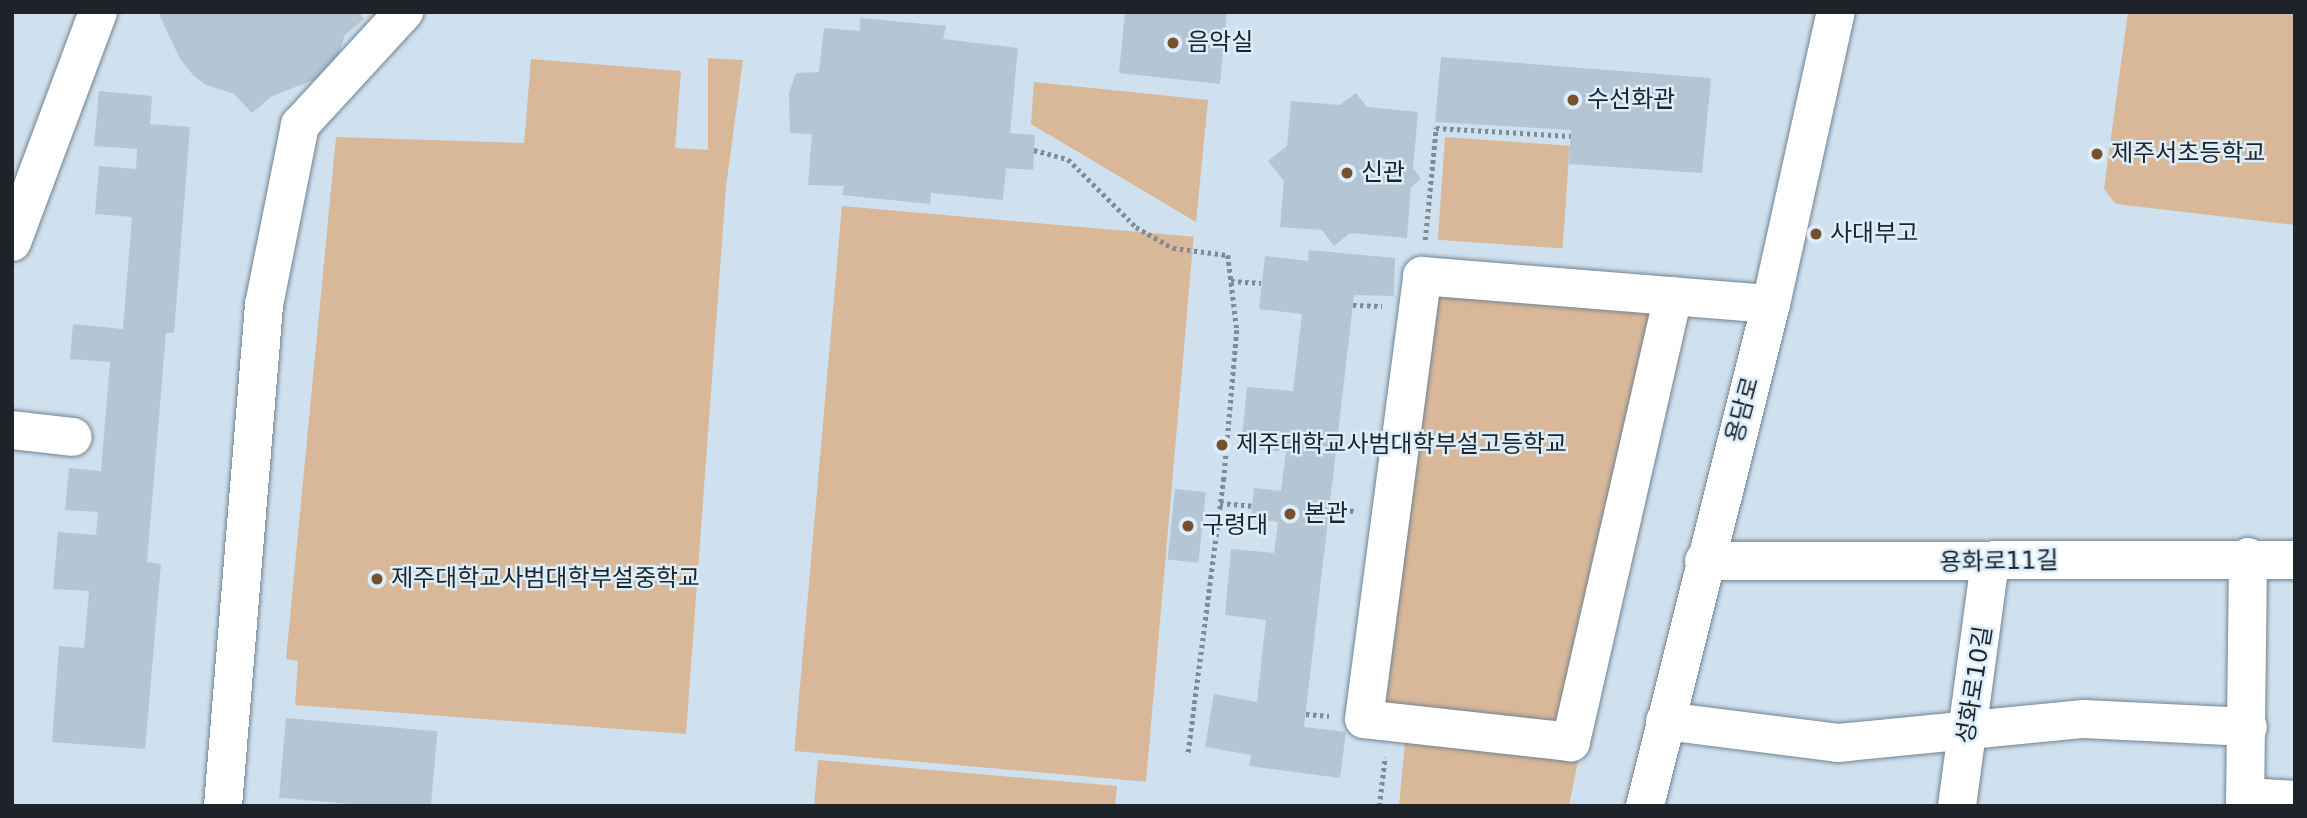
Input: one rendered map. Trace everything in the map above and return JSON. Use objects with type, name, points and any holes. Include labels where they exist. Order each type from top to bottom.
[{"type":"street","points":[[12,242],[99,12]]},
{"type":"street","points":[[223,806],[264,305],[300,125],[404,12]]},
{"type":"street","name":"용담로","points":[[1645,806],[1704,561],[1771,304],[1836,12]]},
{"type":"street","points":[[1674,296],[1570,742],[1364,719],[1422,276],[1674,296],[1771,304]]},
{"type":"street","points":[[12,430],[73,437]]},
{"type":"street","points":[[2248,557],[2246,802],[2295,800]]},
{"type":"street","name":"용화로11길","points":[[1704,561],[1990,563],[2248,557],[2295,560]]},
{"type":"street","name":"성화로10길","points":[[1957,806],[1990,563]]},
{"type":"street","points":[[1665,721],[1838,743],[2084,719],[2248,727]]},
{"type":"path","points":[[1422,276],[1436,128],[1571,136]]},
{"type":"path","points":[[1034,150],[1068,159],[1136,227],[1173,248],[1228,255],[1237,330],[1220,503],[1188,755]]},
{"type":"path","points":[[1231,281],[1261,283]]},
{"type":"path","points":[[1220,503],[1252,506]]},
{"type":"path","points":[[1379,806],[1389,722]]},
{"type":"shaded area","points":[[2128,12],[2295,12],[2295,225],[2116,204],[2104,189]]},
{"type":"shaded area","points":[[708,58],[743,60],[726,187],[686,734],[295,705],[298,661],[286,659],[336,137],[524,143],[531,59],[681,71],[675,148],[708,150]]},
{"type":"shaded area","points":[[1034,82],[1208,100],[1196,222],[1031,124]]},
{"type":"shaded area","points":[[1445,137],[1570,146],[1563,248],[1438,240]]},
{"type":"shaded area","points":[[842,206],[1194,237],[1146,782],[794,751]]},
{"type":"shaded area","points":[[1437,292],[1651,308],[1565,732],[1384,715]]},
{"type":"shaded area","points":[[1405,743],[1579,756],[1569,806],[1399,806]]},
{"type":"shaded area","points":[[818,760],[1117,786],[1115,806],[814,806]]},
{"type":"building","points":[[158,12],[359,12],[364,19],[345,35],[335,64],[319,78],[272,96],[252,113],[234,94],[206,85],[193,75],[180,59]]},
{"type":"building","name":"음악실","points":[[1125,12],[1227,12],[1220,84],[1119,73]]},
{"type":"building","points":[[860,18],[946,26],[943,39],[1018,48],[1010,133],[1035,135],[1033,170],[1006,168],[1003,200],[931,193],[930,204],[842,195],[844,186],[808,185],[812,134],[790,133],[789,93],[796,73],[819,72],[824,28],[860,31]]},
{"type":"building","name":"수선화관","points":[[1441,57],[1711,78],[1702,173],[1569,164],[1571,130],[1435,122]]},
{"type":"building","points":[[99,91],[152,96],[150,124],[190,127],[174,333],[166,333],[147,562],[161,564],[145,749],[52,742],[59,646],[84,648],[89,591],[53,589],[58,532],[96,535],[98,512],[65,510],[69,468],[101,471],[110,362],[70,359],[73,324],[123,329],[132,217],[95,214],[99,166],[136,169],[137,149],[94,146]]},
{"type":"building","name":"신관","points":[[1356,93],[1367,107],[1418,112],[1413,168],[1421,179],[1411,187],[1407,238],[1350,233],[1334,246],[1322,230],[1280,227],[1284,181],[1268,161],[1287,146],[1291,101],[1340,105]]},
{"type":"building","name":"본관","points":[[1309,250],[1395,258],[1394,296],[1354,295],[1304,727],[1346,732],[1340,778],[1249,766],[1251,755],[1205,747],[1214,694],[1257,702],[1266,620],[1225,615],[1231,549],[1274,553],[1278,522],[1251,519],[1254,488],[1281,491],[1286,452],[1241,448],[1247,387],[1293,391],[1302,314],[1259,309],[1265,256],[1308,261]]},
{"type":"building","name":"구령대","points":[[1175,489],[1206,492],[1198,563],[1168,560]]},
{"type":"building","points":[[286,718],[437,731],[431,806],[374,806],[279,798]]},
{"type":"place","name":"음악실","points":[[1173,43]]},
{"type":"place","name":"수선화관","points":[[1573,100]]},
{"type":"place","name":"제주서초등학교","points":[[2097,154]]},
{"type":"place","name":"신관","points":[[1347,173]]},
{"type":"place","name":"사대부고","points":[[1816,234]]},
{"type":"place","name":"제주대학교사범대학부설고등학교","points":[[1222,445]]},
{"type":"place","name":"본관","points":[[1290,514]]},
{"type":"place","name":"구령대","points":[[1188,526]]},
{"type":"place","name":"제주대학교사범대학부설중학교","points":[[377,579]]}]
